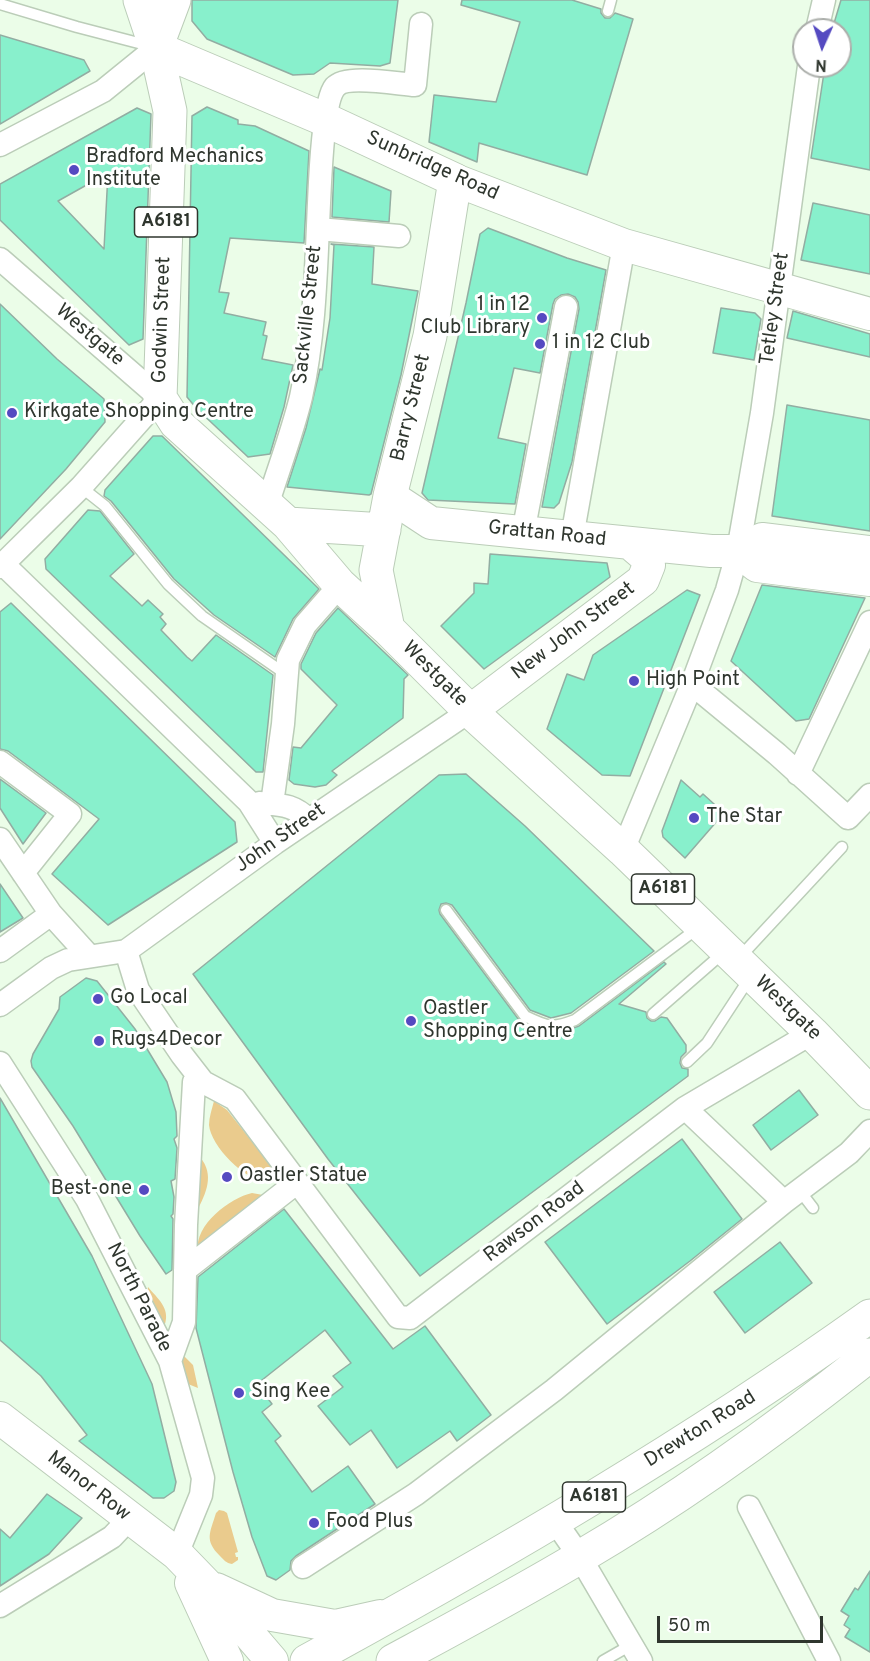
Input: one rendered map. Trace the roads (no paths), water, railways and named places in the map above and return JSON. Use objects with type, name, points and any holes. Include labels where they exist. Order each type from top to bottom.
[{"type":"main road","name":"Godwin Street","points":[[140,0],[156,48],[170,111],[160,398]]},
{"type":"main road","points":[[156,48],[174,0]]},
{"type":"main road","name":"Sunbridge Road","points":[[156,48],[326,120],[455,180]]},
{"type":"main road","name":"Barry Street","points":[[388,629],[376,570],[390,496],[430,336],[455,180]]},
{"type":"main road","name":"Westgate","points":[[160,398],[176,423],[277,515],[339,585],[388,629],[470,711],[623,850],[864,1082]]},
{"type":"main road","points":[[277,515],[384,530]]},
{"type":"main road","name":"Drewton Road","points":[[307,1661],[555,1521],[786,1376],[870,1316]]},
{"type":"main road","name":"Drewton Road","points":[[393,1661],[580,1557],[690,1487],[824,1392],[870,1355]]},
{"type":"street","points":[[820,18],[824,0]]},
{"type":"street","name":"Sackville Street","points":[[277,515],[313,321],[326,120],[334,88],[341,81],[353,80],[415,85],[421,24]]},
{"type":"street","points":[[0,145],[103,91],[156,48]]},
{"type":"street","name":"Tetley Street","points":[[623,850],[692,684],[727,590],[724,551],[762,413],[807,78]]},
{"type":"street","name":"Sunbridge Road","points":[[455,180],[624,246],[870,314]]},
{"type":"street","points":[[318,229],[399,236]]},
{"type":"street","points":[[572,537],[606,322],[624,246]]},
{"type":"street","name":"Westgate","points":[[0,259],[160,398]]},
{"type":"street","points":[[523,533],[569,313]]},
{"type":"street","name":"Godwin Street","points":[[1,565],[81,487],[160,398]]},
{"type":"street","name":"Grattan Road","points":[[390,496],[431,523],[724,551],[757,566],[870,580]]},
{"type":"street","points":[[643,580],[670,560],[724,551],[762,538],[870,552]]},
{"type":"street","name":"New John Street","points":[[470,711],[643,580],[649,565],[644,555],[630,543]]},
{"type":"street","points":[[1,565],[249,802],[275,843]]},
{"type":"street","points":[[272,804],[288,660],[305,625],[339,585]]},
{"type":"street","points":[[798,774],[870,622]]},
{"type":"street","points":[[692,684],[777,754],[848,818],[870,795]]},
{"type":"street","name":"John Street","points":[[0,1005],[51,968],[68,960],[126,951],[275,843],[470,711]]},
{"type":"street","points":[[0,762],[70,814],[23,873]]},
{"type":"street","points":[[249,802],[287,806],[299,810],[309,820]]},
{"type":"street","points":[[0,839],[51,914],[89,956]]},
{"type":"street","points":[[0,951],[51,914]]},
{"type":"street","name":"Rawson Road","points":[[126,951],[138,990],[182,1055],[203,1082],[235,1099],[294,1185],[398,1317],[410,1318],[685,1108],[812,1033]]},
{"type":"street","name":"North Parade","points":[[0,1063],[87,1199],[170,1361],[202,1478],[201,1495],[177,1554]]},
{"type":"street","points":[[170,1361],[184,1322],[194,1082]]},
{"type":"street","points":[[685,1108],[799,1200]]},
{"type":"street","points":[[303,1567],[416,1494],[554,1390],[799,1200],[870,1131]]},
{"type":"street","points":[[185,1270],[294,1185]]},
{"type":"street","name":"Manor Row","points":[[0,1418],[177,1554],[207,1585],[272,1661]]},
{"type":"street","points":[[749,1507],[829,1661]]},
{"type":"street","points":[[0,1606],[112,1537],[129,1519]]},
{"type":"street","points":[[555,1521],[580,1557],[636,1653]]},
{"type":"street","points":[[177,1554],[202,1650],[199,1661]]},
{"type":"street","name":"Manor Row","points":[[177,1554],[228,1661]]},
{"type":"street","name":"Manor Row","points":[[207,1585],[272,1615],[335,1626],[397,1612]]},
{"type":"lane","name":"Sunbridge Road","points":[[0,4],[156,48]]},
{"type":"lane","points":[[81,487],[105,506],[168,584],[202,616],[287,675]]},
{"type":"lane","points":[[653,1014],[738,962],[842,848]]},
{"type":"lane","points":[[446,910],[525,1017],[556,1027],[575,1020],[701,926]]},
{"type":"lane","points":[[687,1062],[707,1043],[738,962]]},
{"type":"lane","points":[[603,1661],[636,1653]]},
{"type":"place","name":"Bradford Mechanics Institute","points":[[74,170]]},
{"type":"place","name":"1 in 12 Club Library","points":[[542,318]]},
{"type":"place","name":"1 in 12 Club","points":[[540,344]]},
{"type":"place","name":"Kirkgate Shopping Centre","points":[[12,413]]},
{"type":"place","name":"High Point","points":[[634,681]]},
{"type":"place","name":"The Star","points":[[694,818]]},
{"type":"place","name":"Go Local","points":[[98,999]]},
{"type":"place","name":"Oastler Shopping Centre","points":[[411,1021]]},
{"type":"place","name":"Rugs4Decor","points":[[99,1041]]},
{"type":"place","name":"Oastler Statue","points":[[227,1177]]},
{"type":"place","name":"Best-one","points":[[144,1190]]},
{"type":"place","name":"Sing Kee","points":[[239,1393]]},
{"type":"place","name":"Food Plus","points":[[314,1523]]}]
